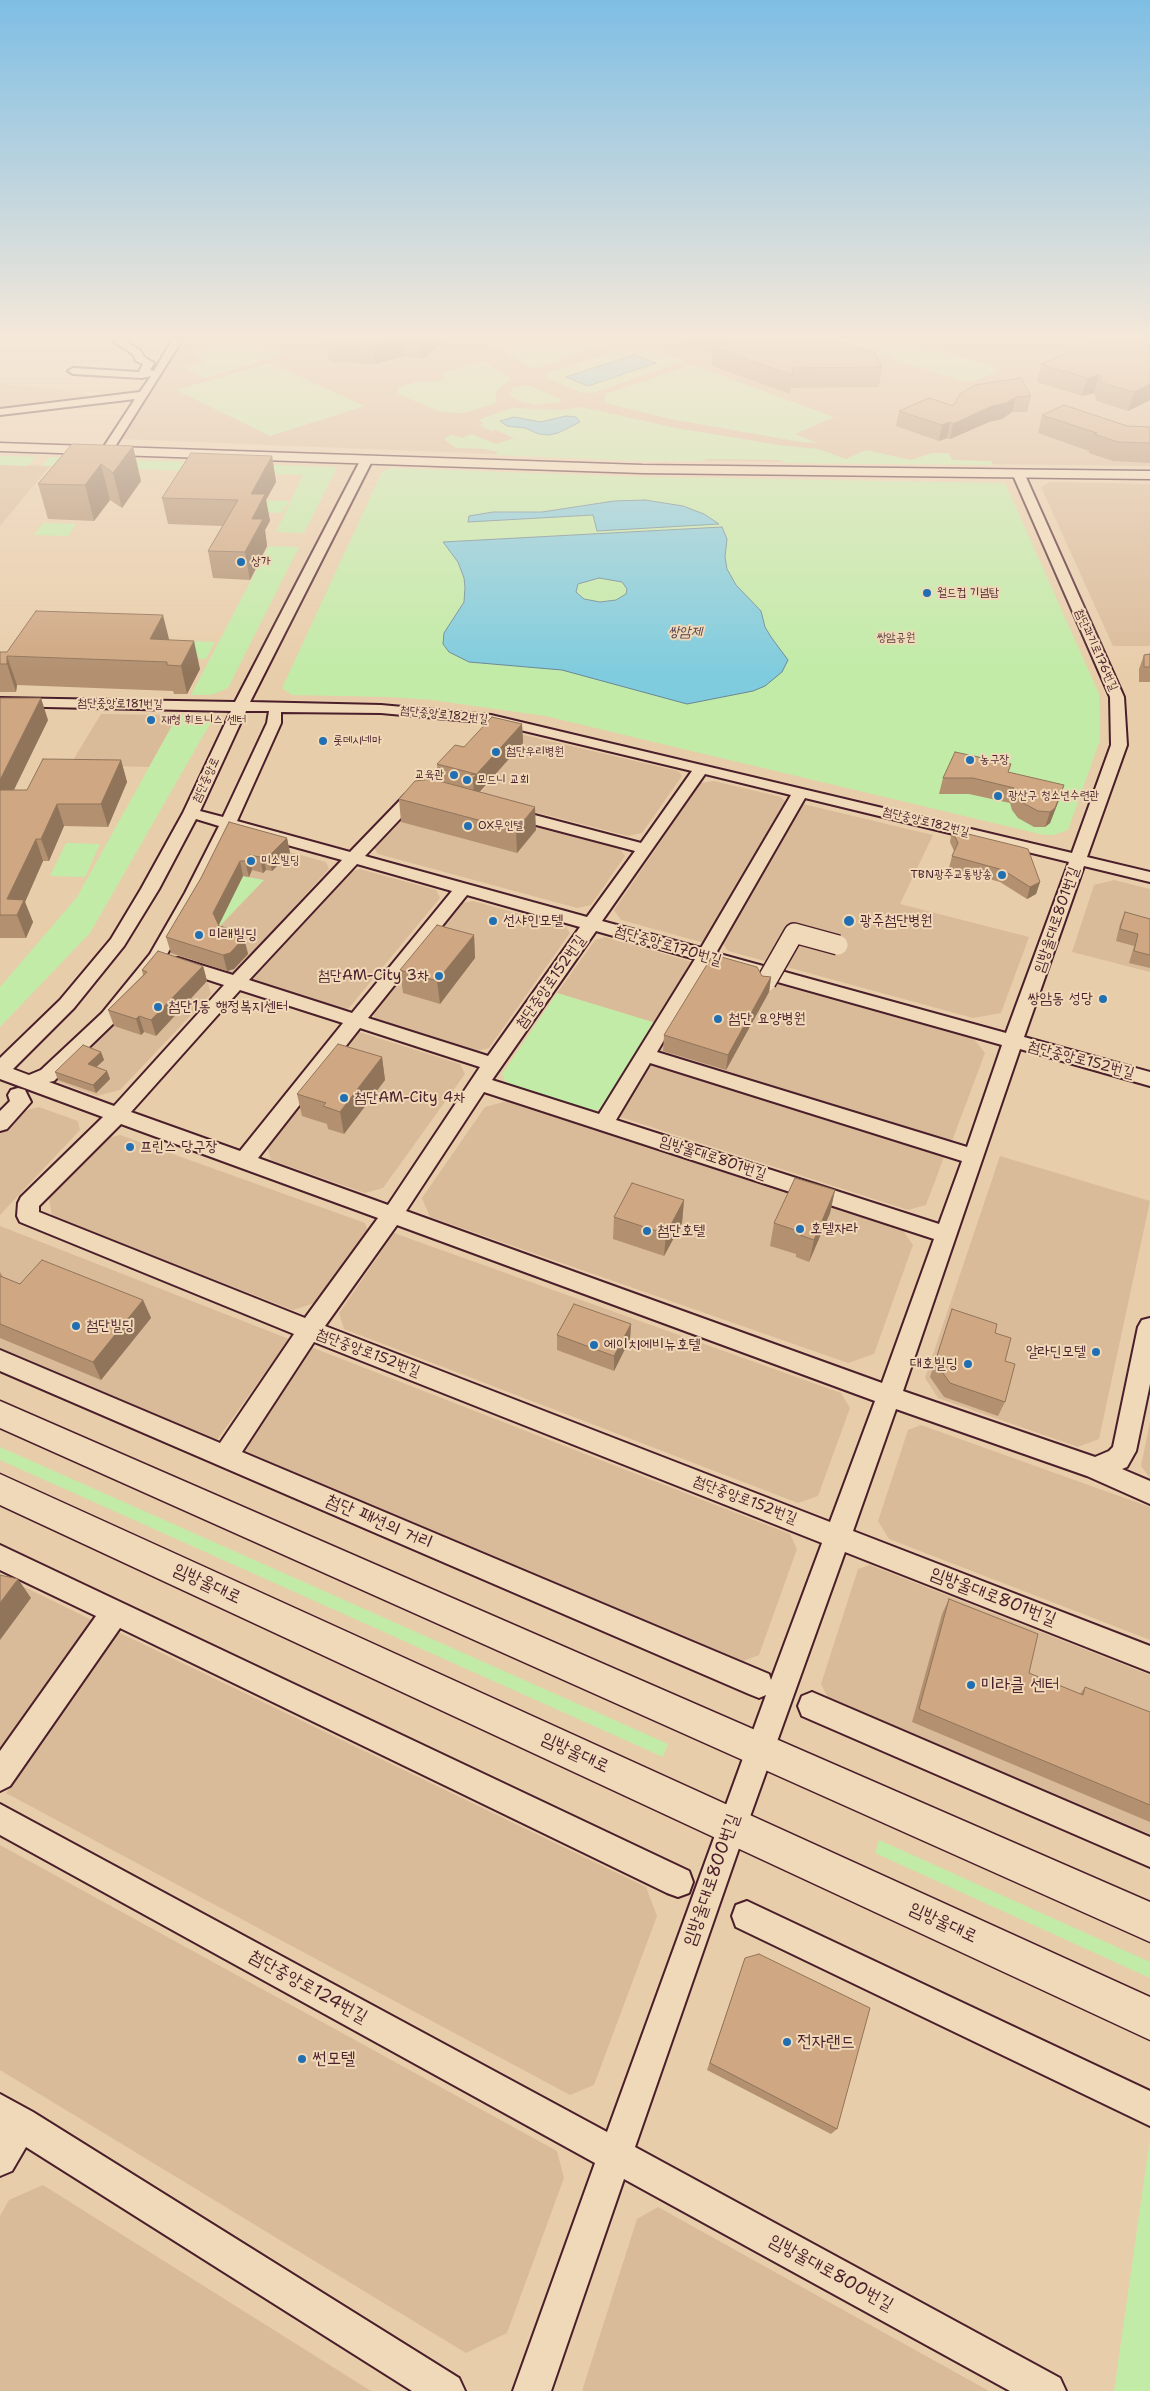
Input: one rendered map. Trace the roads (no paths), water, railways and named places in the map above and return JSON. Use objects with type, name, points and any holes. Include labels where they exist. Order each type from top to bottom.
[{"type":"main road","points":[[126,452],[642,469],[1150,476]]},
{"type":"main road","points":[[0,1414],[760,1748],[1150,1922]]},
{"type":"main road","name":"임방울대로","points":[[0,1489],[1150,2019]]},
{"type":"street","name":"첨단중앙로","points":[[0,1071],[67,1004],[118,942],[150,889],[191,813],[240,706],[367,459]]},
{"type":"street","name":"첨단과기로176번길","points":[[1019,474],[1117,697],[1120,745],[1078,859]]},
{"type":"street","name":"첨단중앙로181번길","points":[[0,702],[240,706]]},
{"type":"street","name":"첨단중앙로182번길","points":[[240,706],[381,709],[459,715],[521,725],[1150,876]]},
{"type":"street","points":[[37,1078],[47,1076],[109,1016],[157,957],[194,893],[228,823],[274,723],[275,714]]},
{"type":"street","points":[[592,924],[702,768]]},
{"type":"street","points":[[604,1123],[801,792]]},
{"type":"street","points":[[353,858],[411,798],[421,794],[441,796]]},
{"type":"street","points":[[492,809],[645,849]]},
{"type":"street","name":"첨단중앙로170번길","points":[[191,813],[1013,1041]]},
{"type":"street","name":"첨단중앙로152번길","points":[[353,858],[236,983],[117,1115],[30,1203],[28,1216],[309,1330],[837,1536]]},
{"type":"street","name":"임방울대로801번길","points":[[760,1748],[889,1396],[1078,859]]},
{"type":"street","points":[[245,1160],[354,1020],[463,889]]},
{"type":"street","name":"첨단중앙로152번길","points":[[226,1456],[309,1330],[393,1214],[479,1084],[592,924]]},
{"type":"street","points":[[765,984],[794,933],[838,945]]},
{"type":"street","points":[[157,957],[493,1064]]},
{"type":"street","name":"첨단중앙로152번길","points":[[1013,1041],[1150,1079]]},
{"type":"street","points":[[646,1055],[974,1157]]},
{"type":"street","points":[[0,1071],[889,1396],[1095,1468],[1150,1493]]},
{"type":"street","name":"임방울대로801번길","points":[[479,1084],[945,1234]]},
{"type":"street","points":[[0,1124],[21,1102],[18,1096]]},
{"type":"street","points":[[1095,1468],[1118,1459],[1124,1451],[1150,1327]]},
{"type":"street","name":"첨단 패션의 거리","points":[[0,1360],[758,1684]]},
{"type":"street","name":"임방울대로801번길","points":[[837,1536],[1150,1659]]},
{"type":"street","points":[[0,1557],[678,1882]]},
{"type":"street","points":[[0,1776],[115,1612]]},
{"type":"street","points":[[812,1706],[1150,1852]]},
{"type":"street","name":"임방울대로800번길","points":[[532,2391],[760,1748]]},
{"type":"street","name":"첨단중앙로124번길","points":[[0,1819],[616,2154]]},
{"type":"street","points":[[747,1916],[1150,2109]]},
{"type":"street","points":[[0,2159],[10,2118],[446,2391]]},
{"type":"street","name":"임방울대로800번길","points":[[616,2154],[1047,2391]]},
{"type":"water","points":[[645,500],[683,506],[704,514],[719,524],[597,531],[593,515],[468,522],[469,516],[493,512],[542,512],[614,501]]},
{"type":"water","name":"쌍암제","points":[[722,527],[727,539],[725,557],[727,569],[736,585],[761,611],[765,627],[788,660],[782,672],[765,686],[753,691],[687,704],[562,670],[469,662],[449,652],[443,644],[444,633],[464,602],[465,587],[458,562],[443,542]],"holes":[[[599,578],[622,582],[627,589],[626,594],[616,600],[600,602],[584,599],[576,592],[578,584]]]},
{"type":"place","name":"상가","points":[[241,562]]},
{"type":"place","name":"월드컵 기념탑","points":[[927,593]]},
{"type":"place","name":"재형 휘트니스 센터","points":[[151,720]]},
{"type":"place","name":"롯데시네마","points":[[323,741]]},
{"type":"place","name":"첨단우리병원","points":[[496,752]]},
{"type":"place","name":"농구장","points":[[970,760]]},
{"type":"place","name":"교육관","points":[[454,775]]},
{"type":"place","name":"모드니 교회","points":[[467,780]]},
{"type":"place","name":"광산구 청소년수련관","points":[[998,796]]},
{"type":"place","name":"OX무인텔","points":[[468,826]]},
{"type":"place","name":"미소빌딩","points":[[251,861]]},
{"type":"place","name":"TBN광주교통방송","points":[[1002,875]]},
{"type":"place","name":"선샤인모텔","points":[[493,921]]},
{"type":"place","name":"광주첨단병원","points":[[849,921]]},
{"type":"place","name":"미래빌딩","points":[[199,935]]},
{"type":"place","name":"첨단AM-City 3차","points":[[439,976]]},
{"type":"place","name":"쌍암동 성당","points":[[1103,999]]},
{"type":"place","name":"첨단1동 행정복지센터","points":[[158,1007]]},
{"type":"place","name":"첨단 요양병원","points":[[718,1019]]},
{"type":"place","name":"첨단AM-City 4차","points":[[344,1098]]},
{"type":"place","name":"프린스 당구장","points":[[130,1147]]},
{"type":"place","name":"호텔자라","points":[[800,1229]]},
{"type":"place","name":"첨단호텔","points":[[647,1231]]},
{"type":"place","name":"첨단빌딩","points":[[76,1326]]},
{"type":"place","name":"에이치에비뉴호텔","points":[[594,1345]]},
{"type":"place","name":"알라딘모텔","points":[[1096,1352]]},
{"type":"place","name":"대호빌딩","points":[[968,1364]]},
{"type":"place","name":"미라클 센터","points":[[971,1685]]},
{"type":"place","name":"전자랜드","points":[[787,2042]]},
{"type":"place","name":"썬모텔","points":[[302,2059]]},
{"type":"park label","name":"쌍암공원","points":[[896,638]]}]
